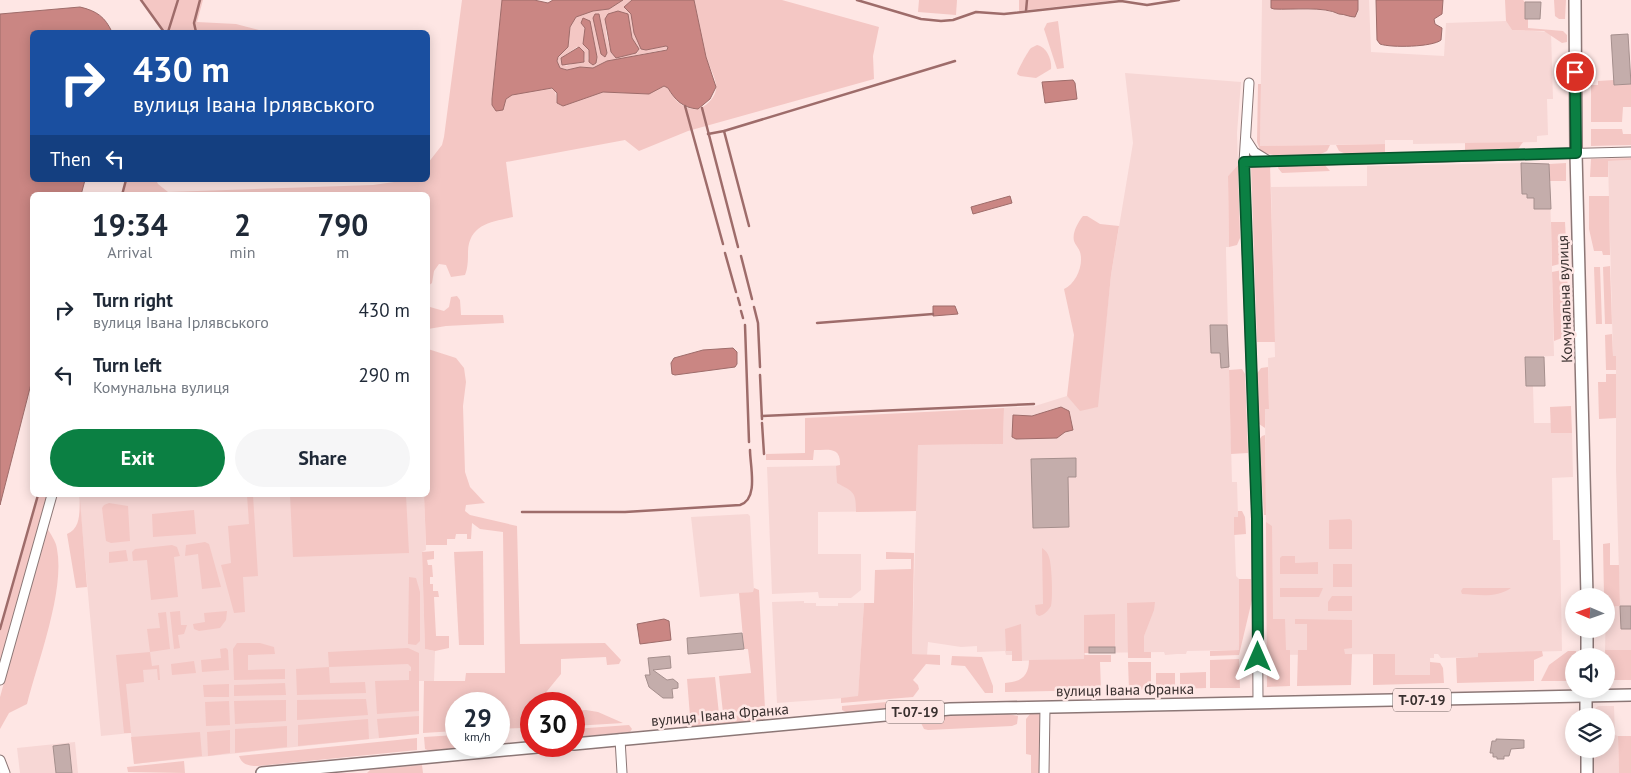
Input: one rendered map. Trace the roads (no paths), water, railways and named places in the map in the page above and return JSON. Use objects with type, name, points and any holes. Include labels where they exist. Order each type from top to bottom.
[{"type":"main road","name":"Комунальна вулиця","points":[[1576,0],[1576,153],[1587,588]]},
{"type":"main road","name":"вулиця Івана Франка","points":[[1615,695],[1631,695]]},
{"type":"main road","name":"вулиця Івана Франка","points":[[585,743],[917,712],[1045,707],[1565,696]]},
{"type":"main road","points":[[262,773],[520,749]]},
{"type":"main road","points":[[1587,758],[1587,773]]},
{"type":"street","points":[[1249,83],[1244,162],[1257,519],[1258,703]]},
{"type":"street","points":[[1246,139],[1254,152],[1267,161]]},
{"type":"street","points":[[1244,162],[1631,152]]},
{"type":"street","points":[[0,680],[51,497]]},
{"type":"street","points":[[1044,773],[1045,707]]},
{"type":"street","points":[[620,740],[622,773]]},
{"type":"street","points":[[0,760],[5,773]]},
{"type":"waterway","points":[[141,0],[163,30]]},
{"type":"waterway","points":[[169,30],[178,0]]},
{"type":"waterway","points":[[196,30],[194,23],[200,0]]},
{"type":"waterway","points":[[857,0],[921,19],[941,21],[953,20],[976,12],[1004,14],[1121,1],[1147,5],[1179,0]]},
{"type":"waterway","points":[[1026,11],[1027,0]]},
{"type":"waterway","points":[[708,134],[724,131],[955,61]]},
{"type":"waterway","points":[[685,106],[723,244]]},
{"type":"waterway","points":[[702,108],[738,247]]},
{"type":"waterway","points":[[724,131],[749,226]]},
{"type":"waterway","points":[[123,192],[125,182]]},
{"type":"waterway","points":[[725,253],[736,292]]},
{"type":"waterway","points":[[741,256],[752,299]]},
{"type":"waterway","points":[[738,298],[740,305]]},
{"type":"waterway","points":[[754,307],[758,323],[760,367]]},
{"type":"waterway","points":[[741,311],[743,318]]},
{"type":"waterway","points":[[817,323],[933,314]]},
{"type":"waterway","points":[[745,325],[749,442]]},
{"type":"waterway","points":[[760,375],[762,419]]},
{"type":"waterway","points":[[762,416],[1034,404]]},
{"type":"waterway","points":[[762,423],[764,454]]},
{"type":"waterway","points":[[522,512],[625,512],[740,505],[746,502],[752,489],[750,450]]},
{"type":"waterway","points":[[0,629],[37,497]]}]
